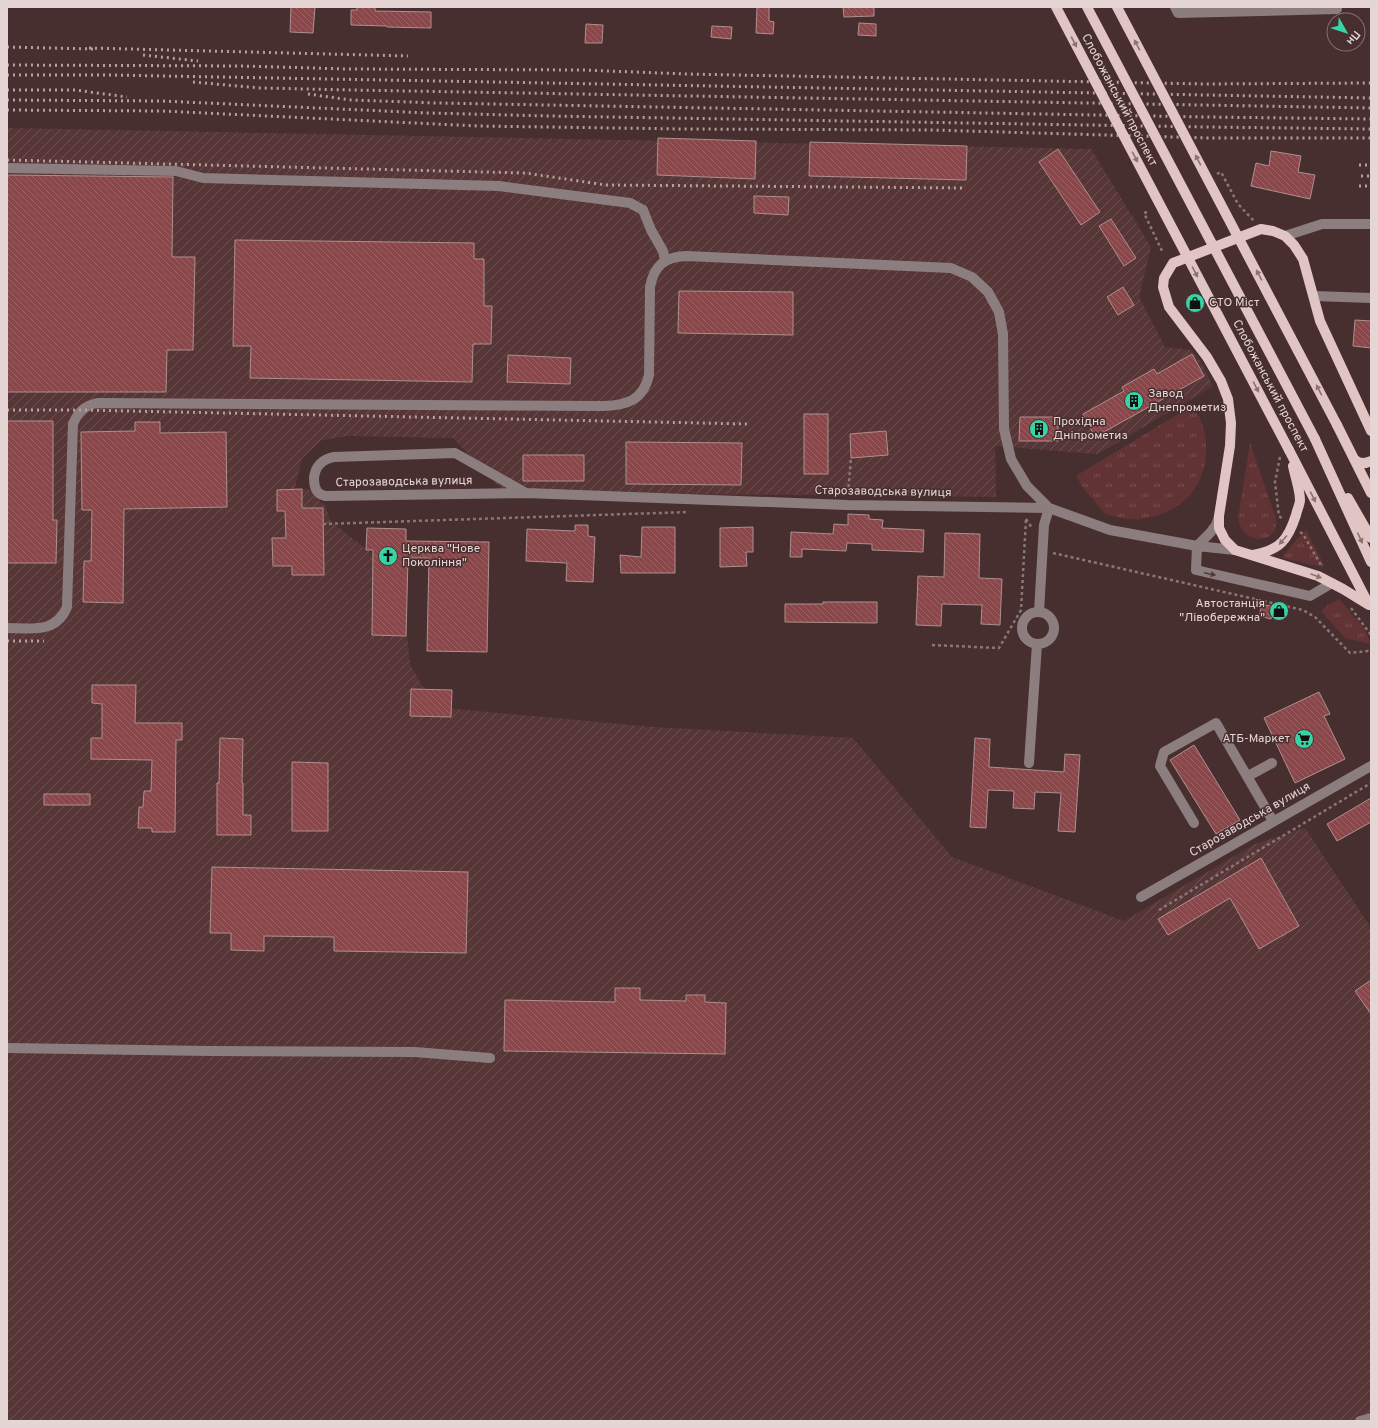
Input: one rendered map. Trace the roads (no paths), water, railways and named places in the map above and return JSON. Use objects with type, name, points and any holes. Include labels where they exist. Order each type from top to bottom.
[{"type":"main road","name":"Слобожанський проспект","points":[[1056,7],[1285,452],[1370,607]]},
{"type":"main road","name":"Слобожанський проспект","points":[[1088,7],[1315,439],[1371,538]]},
{"type":"main road","points":[[1117,7],[1337,425],[1371,493]]},
{"type":"main road","points":[[1370,607],[1343,588],[1318,576],[1235,550],[1221,535],[1219,528],[1219,516],[1230,446],[1231,423],[1228,399],[1221,381],[1207,357],[1169,306],[1163,288],[1164,278],[1173,263],[1261,229],[1273,231],[1285,236],[1294,245],[1303,259],[1320,321],[1371,431]]},
{"type":"main road","name":"Слобожанський проспект","points":[[1315,439],[1371,562]]},
{"type":"main road","points":[[1253,555],[1266,552],[1278,546],[1286,537],[1292,526],[1300,500],[1285,452]]},
{"type":"main road","points":[[1354,459],[1367,463],[1371,460]]},
{"type":"street","points":[[1175,7],[1178,13],[1337,9],[1337,7]]},
{"type":"street","points":[[7,168],[176,171],[203,178],[499,186],[630,203],[643,210],[666,260]]},
{"type":"street","points":[[1285,236],[1322,224],[1371,224]]},
{"type":"street","points":[[7,628],[50,626],[58,622],[64,616],[67,608],[73,424],[76,416],[88,405],[97,403],[604,406],[624,404],[634,400],[641,394],[649,375],[650,287],[652,277],[658,267],[666,260],[686,256],[951,268],[972,277],[988,292],[999,312],[1002,334],[1004,429],[1010,447],[1011,459],[1027,486],[1049,508],[1044,525],[1039,612]]},
{"type":"street","points":[[1314,296],[1371,298]]},
{"type":"street","name":"Старозаводська вулиця","points":[[526,493],[455,454],[334,457],[327,458],[321,462],[314,474],[314,484],[317,492],[325,496],[526,493],[847,505],[1049,508],[1110,530],[1197,546],[1235,550]]},
{"type":"street","points":[[1219,516],[1216,525],[1197,546],[1196,570],[1310,596],[1332,583]]},
{"type":"street","points":[[1039,612],[1049,616],[1054,626],[1051,637],[1048,641],[1037,644],[1026,640],[1023,635],[1022,624],[1028,615],[1039,612]]},
{"type":"street","points":[[1029,763],[1037,644]]},
{"type":"street","points":[[1194,823],[1160,766],[1164,752],[1216,723],[1274,821]]},
{"type":"street","points":[[1248,776],[1272,763]]},
{"type":"street","name":"Старозаводська вулиця","points":[[1141,897],[1371,766]]},
{"type":"street","points":[[7,1048],[415,1052],[490,1058]]},
{"type":"street","points":[[1360,1421],[1371,1418]]},
{"type":"railway","points":[[7,47],[93,49]]},
{"type":"railway","points":[[89,48],[408,56]]},
{"type":"railway","points":[[143,55],[198,61]]},
{"type":"railway","points":[[7,65],[584,70],[685,74],[1205,84],[1371,83]]},
{"type":"railway","points":[[7,75],[109,75],[1371,98]]},
{"type":"railway","points":[[193,82],[260,88],[1371,108]]},
{"type":"railway","points":[[7,90],[75,90],[127,97]]},
{"type":"railway","points":[[308,94],[351,100],[437,103],[1371,119]]},
{"type":"railway","points":[[7,100],[162,101],[428,113],[549,116],[1371,129]]},
{"type":"railway","points":[[7,110],[162,111],[478,126],[932,130],[1208,138],[1371,138]]},
{"type":"railway","points":[[7,160],[525,173],[606,185],[966,188]]},
{"type":"railway","points":[[1359,165],[1371,165]]},
{"type":"railway","points":[[1361,176],[1371,176]]},
{"type":"railway","points":[[1359,186],[1371,186]]},
{"type":"railway","points":[[7,410],[81,410],[748,424]]},
{"type":"railway","points":[[7,641],[44,641]]},
{"type":"place","name":"СТО Міст","points":[[1195,303]]},
{"type":"place","name":"Завод Днепрометиз","points":[[1134,401]]},
{"type":"place","name":"Прохідна Дніпрометиз","points":[[1039,429]]},
{"type":"place","name":"Церква \"Нове Покоління\"","points":[[388,556]]},
{"type":"place","name":"Автостанція \"Лівобережна\"","points":[[1279,611]]},
{"type":"place","name":"АТБ-Маркет","points":[[1304,739]]}]
